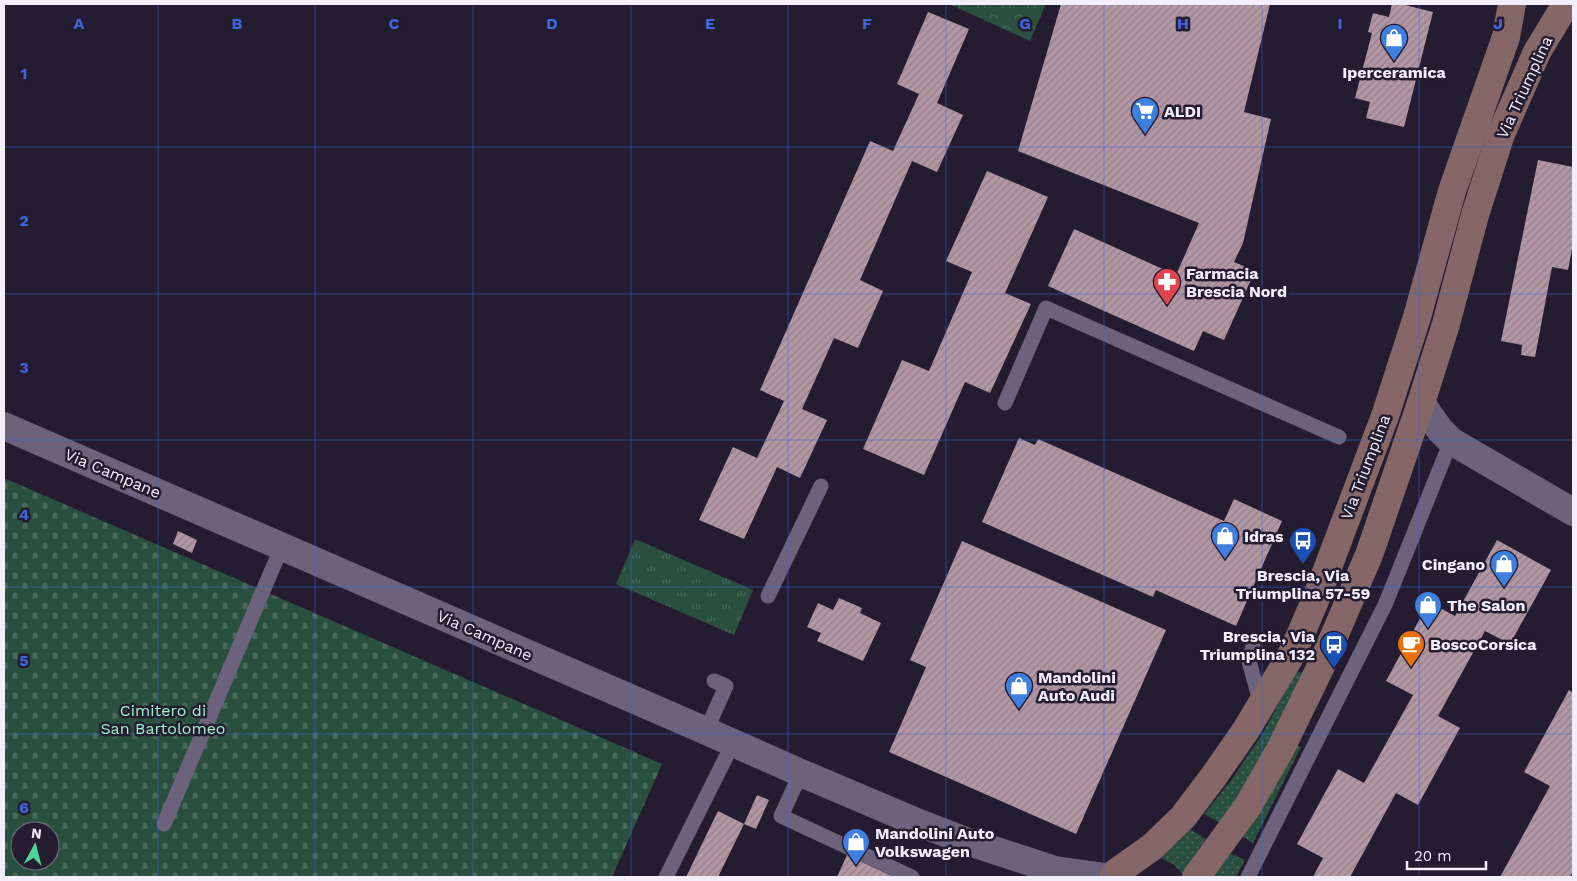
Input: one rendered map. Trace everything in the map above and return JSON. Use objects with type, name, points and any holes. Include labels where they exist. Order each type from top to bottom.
[{"type":"main road","name":"Via Triumplina","points":[[1108,876],[1152,846],[1183,817],[1214,776],[1261,706],[1294,650],[1319,591],[1385,416],[1452,191],[1506,37],[1512,4]]},
{"type":"main road","points":[[1551,4],[1559,4]]},
{"type":"main road","name":"Via Triumplina","points":[[1196,877],[1248,806],[1280,748],[1322,664],[1369,555],[1446,324],[1501,134],[1537,52],[1566,4]]},
{"type":"main road","points":[[1108,876],[1126,872],[1146,877]]},
{"type":"street","points":[[1421,403],[1440,430],[1451,441],[1573,512]]},
{"type":"street","name":"Via Campane","points":[[4,426],[914,821],[966,841],[1055,870],[1108,876]]},
{"type":"street","name":"Via Campane","points":[[966,841],[1014,877]]},
{"type":"lane","points":[[1005,403],[1046,308],[1339,437]]},
{"type":"lane","points":[[1248,877],[1385,605],[1451,441]]},
{"type":"lane","points":[[768,596],[821,486]]},
{"type":"lane","points":[[164,824],[282,546]]},
{"type":"lane","points":[[1253,646],[1249,661],[1261,706]]},
{"type":"lane","points":[[706,731],[726,686],[714,681]]},
{"type":"lane","points":[[666,877],[733,742]]},
{"type":"lane","points":[[801,773],[780,818],[912,877]]},
{"type":"green space","points":[[949,4],[1046,4],[1030,41]]},
{"type":"green space","name":"Cimitero di San Bartolomeo","points":[[4,478],[662,764],[612,877],[4,877]]},
{"type":"green space","points":[[635,539],[753,590],[734,635],[616,584]]},
{"type":"green space","points":[[1296,671],[1302,673],[1253,775],[1220,823],[1204,814],[1230,782],[1263,733]]},
{"type":"green space","points":[[1295,745],[1301,747],[1253,843],[1241,836],[1264,804]]},
{"type":"green space","points":[[1190,829],[1206,839],[1182,873],[1173,864],[1159,857],[1178,842]]},
{"type":"green space","points":[[1227,852],[1245,860],[1236,877],[1212,877]]},
{"type":"building","name":"ALDI","points":[[1061,4],[1270,4],[1244,112],[1271,119],[1243,243],[1234,262],[1255,271],[1224,340],[1203,331],[1194,351],[1048,286],[1074,229],[1176,275],[1199,223],[1018,151]]},
{"type":"building","points":[[1392,4],[1401,4],[1433,12],[1404,127],[1366,118],[1370,102],[1355,98],[1372,33],[1368,32],[1373,13],[1389,17]]},
{"type":"building","points":[[928,12],[969,29],[937,103],[963,115],[937,172],[912,161],[860,280],[883,291],[858,348],[834,338],[802,409],[827,420],[800,478],[777,467],[744,539],[699,520],[733,447],[757,458],[784,401],[760,390],[870,141],[893,151],[919,94],[897,84]]},
{"type":"building","points":[[1538,160],[1573,167],[1573,244],[1568,270],[1552,267],[1535,357],[1521,355],[1522,345],[1501,341]]},
{"type":"building","points":[[987,171],[1048,197],[1005,293],[1031,304],[990,393],[965,382],[924,475],[863,449],[902,360],[929,371],[972,272],[946,261]]},
{"type":"building","points":[[1019,438],[1035,445],[1038,439],[1224,521],[1234,499],[1282,521],[1236,626],[1156,590],[1153,597],[982,522]]},
{"type":"building","points":[[178,531],[197,540],[192,553],[173,544]]},
{"type":"building","points":[[1497,540],[1551,570],[1510,644],[1485,631],[1438,716],[1460,728],[1418,805],[1396,793],[1350,877],[1313,877],[1323,858],[1297,844],[1338,769],[1364,783],[1413,695],[1386,681],[1429,602],[1455,616]]},
{"type":"building","name":"Mandolini Auto Audi","points":[[962,541],[1166,630],[1076,834],[889,752],[926,667],[910,660]]},
{"type":"building","points":[[839,598],[862,608],[860,613],[881,623],[863,661],[817,641],[821,633],[807,627],[818,603],[833,610]]},
{"type":"building","points":[[1569,690],[1573,693],[1573,872],[1570,877],[1500,877],[1550,786],[1524,772]]},
{"type":"building","points":[[757,795],[769,800],[756,829],[744,824]]},
{"type":"building","points":[[718,811],[744,824],[718,877],[686,877]]},
{"type":"building","name":"Mandolini Auto Volkswagen","points":[[847,855],[894,877],[837,877]]},
{"type":"place","name":"Iperceramica","points":[[1394,62]]},
{"type":"place","name":"ALDI","points":[[1145,135]]},
{"type":"place","name":"Farmacia Brescia Nord","points":[[1167,306]]},
{"type":"place","name":"Idras","points":[[1225,560]]},
{"type":"place","name":"Brescia, Via Triumplina 57-59","points":[[1303,565]]},
{"type":"place","name":"Cingano","points":[[1504,588]]},
{"type":"place","name":"The Salon","points":[[1428,629]]},
{"type":"place","name":"BoscoCorsica","points":[[1411,668]]},
{"type":"place","name":"Brescia, Via Triumplina 132","points":[[1334,669]]},
{"type":"place","name":"Mandolini Auto Audi","points":[[1019,710]]},
{"type":"place","name":"Mandolini Auto Volkswagen","points":[[856,866]]}]
